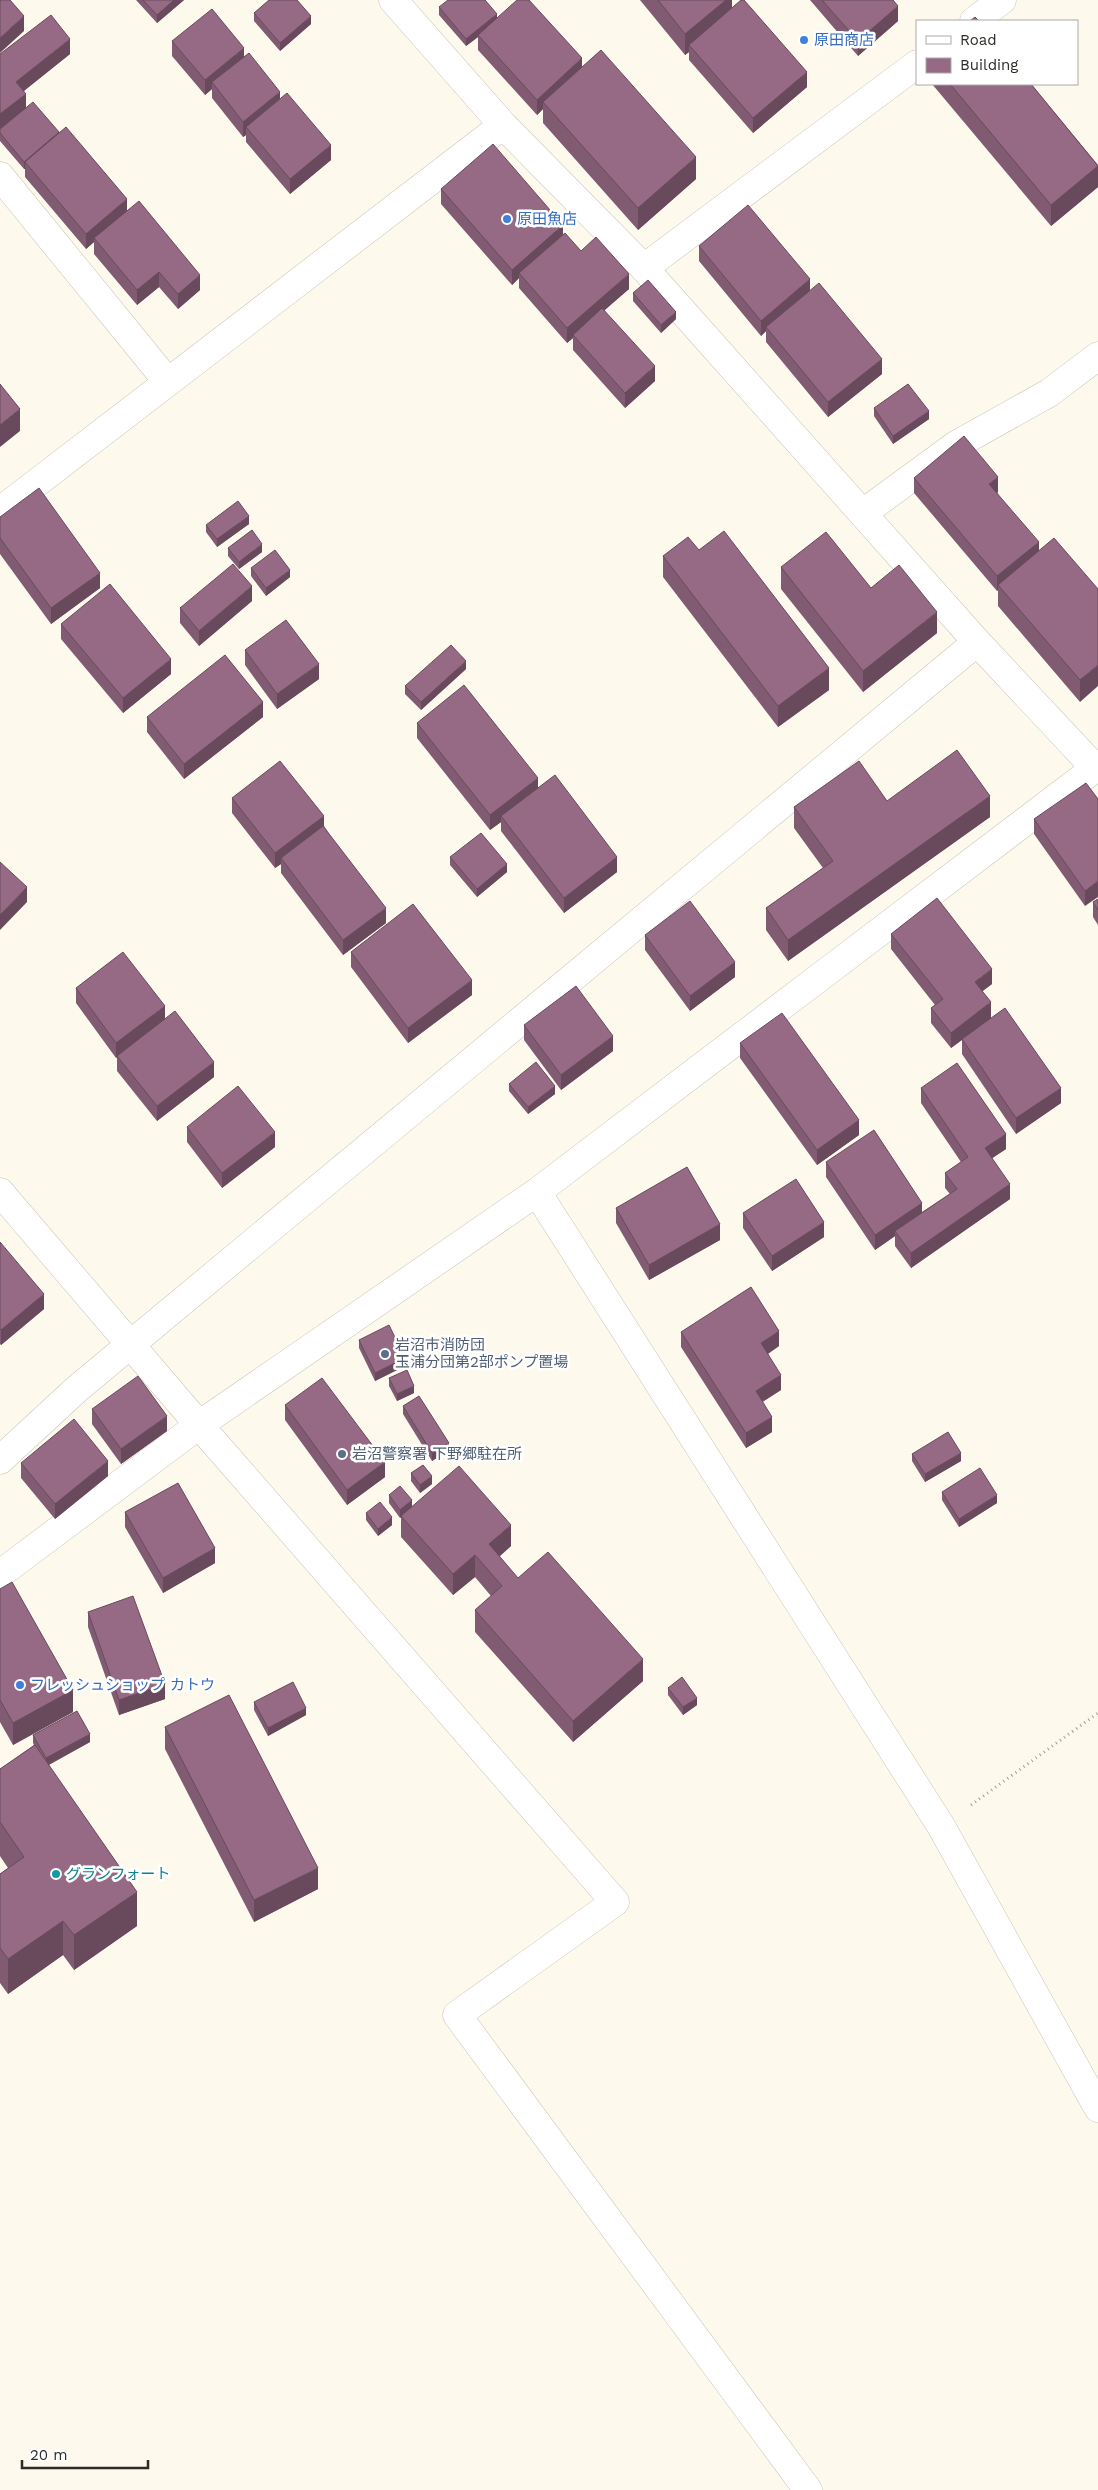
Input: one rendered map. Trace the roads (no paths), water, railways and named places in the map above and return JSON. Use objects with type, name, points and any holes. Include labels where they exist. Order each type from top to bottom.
[{"type":"street","points":[[0,1574],[199,1425],[537,1192],[1096,767],[977,642],[644,268],[503,126],[393,0]]},
{"type":"street","points":[[975,20],[1002,0]]},
{"type":"street","points":[[644,268],[916,65]]},
{"type":"street","points":[[0,511],[503,126]]},
{"type":"street","points":[[0,176],[168,382]]},
{"type":"street","points":[[863,513],[956,445],[1049,393],[1098,356]]},
{"type":"street","points":[[0,1460],[78,1388],[977,642]]},
{"type":"street","points":[[0,1192],[199,1425],[615,1902],[457,2015],[808,2490]]},
{"type":"street","points":[[537,1192],[942,1826],[1098,2108]]},
{"type":"place","name":"原田商店","points":[[804,40]]},
{"type":"place","name":"原田魚店","points":[[507,219]]},
{"type":"place","name":"岩沼市消防団 玉浦分団第2部ポンプ置場","points":[[385,1354]]},
{"type":"place","name":"岩沼警察署 下野郷駐在所","points":[[342,1454]]},
{"type":"place","name":"フレッシュショップ カトウ","points":[[20,1685]]},
{"type":"place","name":"グランフォート","points":[[56,1874]]}]
